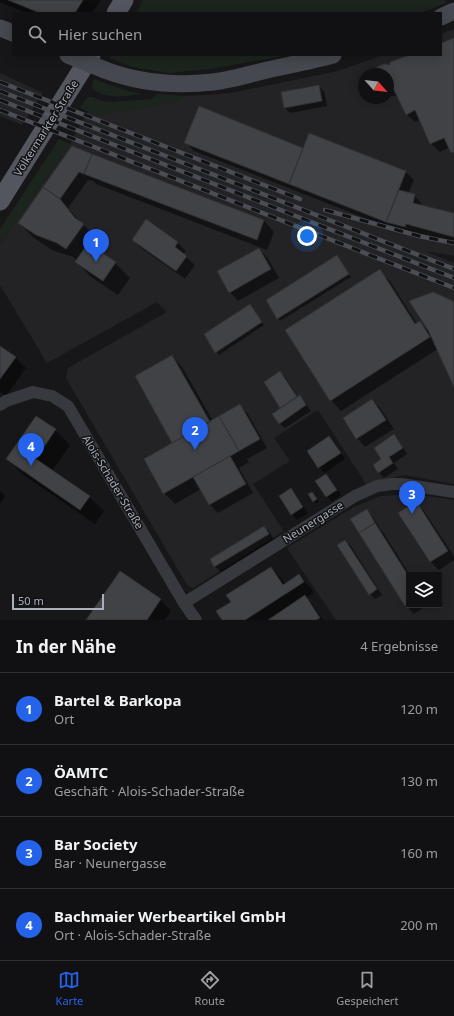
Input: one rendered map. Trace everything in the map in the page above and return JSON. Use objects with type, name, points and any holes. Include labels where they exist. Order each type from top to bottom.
[{"type":"main road","points":[[117,12],[124,0]]},
{"type":"main road","name":"Völkermarkter Straße","points":[[0,201],[90,56]]},
{"type":"street","points":[[442,17],[454,12]]},
{"type":"street","points":[[0,28],[12,33]]},
{"type":"street","points":[[70,56],[119,75],[139,80],[181,84],[214,82],[329,56]]},
{"type":"street","name":"Alois-Schader-Straße","points":[[0,405],[6,401],[33,392],[52,396],[68,406],[184,603],[196,620]]},
{"type":"street","name":"Neunergasse","points":[[184,603],[355,496],[377,486],[401,484],[454,492]]},
{"type":"shaded area","points":[[143,0],[445,0],[446,3],[423,12],[137,12]]},
{"type":"shaded area","points":[[454,29],[454,256],[425,251],[454,263],[454,484],[405,475],[366,484],[318,410],[274,438],[290,461],[253,484],[284,531],[193,588],[187,585],[66,378],[68,368],[167,312],[157,302],[47,363],[0,285],[0,244],[70,144],[88,111],[97,115],[175,102],[184,96],[231,93],[338,71],[380,56],[442,56],[442,34]]},
{"type":"shaded area","points":[[110,56],[283,56],[210,69],[168,73],[133,67],[109,58]]},
{"type":"shaded area","points":[[0,73],[43,93],[22,125],[0,116]]},
{"type":"shaded area","points":[[94,79],[128,91],[143,94],[130,96],[105,95],[93,89],[92,85]]},
{"type":"shaded area","points":[[158,94],[184,96],[175,102],[97,115],[80,108],[88,97],[110,102],[151,99]]},
{"type":"shaded area","points":[[59,139],[70,144],[0,244],[0,229]]},
{"type":"shaded area","points":[[419,495],[454,500],[454,620],[336,620],[287,548],[354,507],[381,496]]},
{"type":"building","points":[[8,0],[83,0],[76,12],[38,12]]},
{"type":"building","points":[[454,38],[454,152],[451,153],[444,138],[430,144],[415,110],[406,115],[394,90],[394,68],[376,68],[385,64],[390,65],[390,62],[406,56],[442,56],[442,43]]},
{"type":"building","points":[[319,85],[322,101],[284,108],[281,92]]},
{"type":"building","points":[[199,106],[303,148],[289,184],[184,143]]},
{"type":"building","points":[[309,133],[406,171],[386,222],[289,184]]},
{"type":"building","points":[[72,146],[92,154],[84,174],[79,172],[60,199],[43,187]]},
{"type":"building","points":[[92,154],[264,220],[257,240],[84,174]]},
{"type":"building","points":[[43,187],[60,199],[75,218],[84,224],[66,249],[57,243],[36,235],[18,223]]},
{"type":"building","points":[[399,190],[415,194],[413,203],[454,213],[454,237],[406,224],[405,227],[386,222]]},
{"type":"building","points":[[146,219],[178,242],[175,247],[187,256],[176,271],[132,240]]},
{"type":"building","points":[[88,243],[116,262],[103,281],[75,262]]},
{"type":"building","points":[[259,248],[271,269],[229,293],[217,271]]},
{"type":"building","points":[[337,255],[349,274],[277,319],[266,300]]},
{"type":"building","points":[[380,269],[415,324],[420,321],[430,337],[330,401],[285,330]]},
{"type":"building","points":[[433,292],[453,301],[454,303],[454,387],[428,330],[409,301]]},
{"type":"building","points":[[250,304],[262,322],[215,353],[204,334]]},
{"type":"building","points":[[0,346],[16,357],[0,379]]},
{"type":"building","points":[[172,355],[210,422],[172,443],[135,376]]},
{"type":"building","points":[[280,371],[297,397],[280,408],[264,382]]},
{"type":"building","points":[[300,395],[306,405],[279,424],[272,414]]},
{"type":"building","points":[[372,399],[386,420],[356,439],[343,418]]},
{"type":"building","points":[[240,404],[260,439],[239,451],[219,416]]},
{"type":"building","points":[[36,416],[56,429],[36,459],[90,496],[80,510],[6,459]]},
{"type":"building","points":[[219,416],[239,451],[163,494],[144,459]]},
{"type":"building","points":[[394,434],[403,448],[389,457],[393,463],[378,473],[373,465],[381,459],[374,448]]},
{"type":"building","points":[[329,436],[341,453],[318,468],[307,451]]},
{"type":"building","points":[[230,456],[246,484],[209,505],[193,477]]},
{"type":"building","points":[[326,474],[337,490],[326,497],[315,481]]},
{"type":"building","points":[[291,488],[303,507],[291,515],[279,496]]},
{"type":"building","points":[[312,492],[317,499],[313,502],[308,494]]},
{"type":"building","points":[[416,501],[448,551],[430,562],[398,513]]},
{"type":"building","points":[[367,509],[375,523],[359,533],[350,519]]},
{"type":"building","points":[[375,523],[406,572],[405,606],[359,533]]},
{"type":"building","points":[[264,526],[269,534],[214,567],[210,559]]},
{"type":"building","points":[[345,540],[377,589],[369,595],[337,545]]},
{"type":"building","points":[[271,567],[283,585],[299,574],[304,582],[245,620],[222,620],[216,611],[231,602],[226,595]]},
{"type":"building","points":[[120,571],[161,599],[147,620],[86,620]]},
{"type":"building","points":[[305,595],[320,618],[316,620],[268,620]]},
{"type":"railway","points":[[0,82],[300,199]]},
{"type":"railway","points":[[0,91],[454,269]]},
{"type":"railway","points":[[0,100],[454,278]]},
{"type":"railway","points":[[0,110],[454,288]]},
{"type":"railway","points":[[325,210],[419,236],[454,243]]},
{"type":"place","name":"Bartel & Barkopa","points":[[96,262]]},
{"type":"place","name":"ÖAMTC","points":[[195,450]]},
{"type":"place","name":"Bachmaier Werbeartikel GmbH","points":[[31,466]]},
{"type":"place","name":"Bar Society","points":[[412,514]]}]
